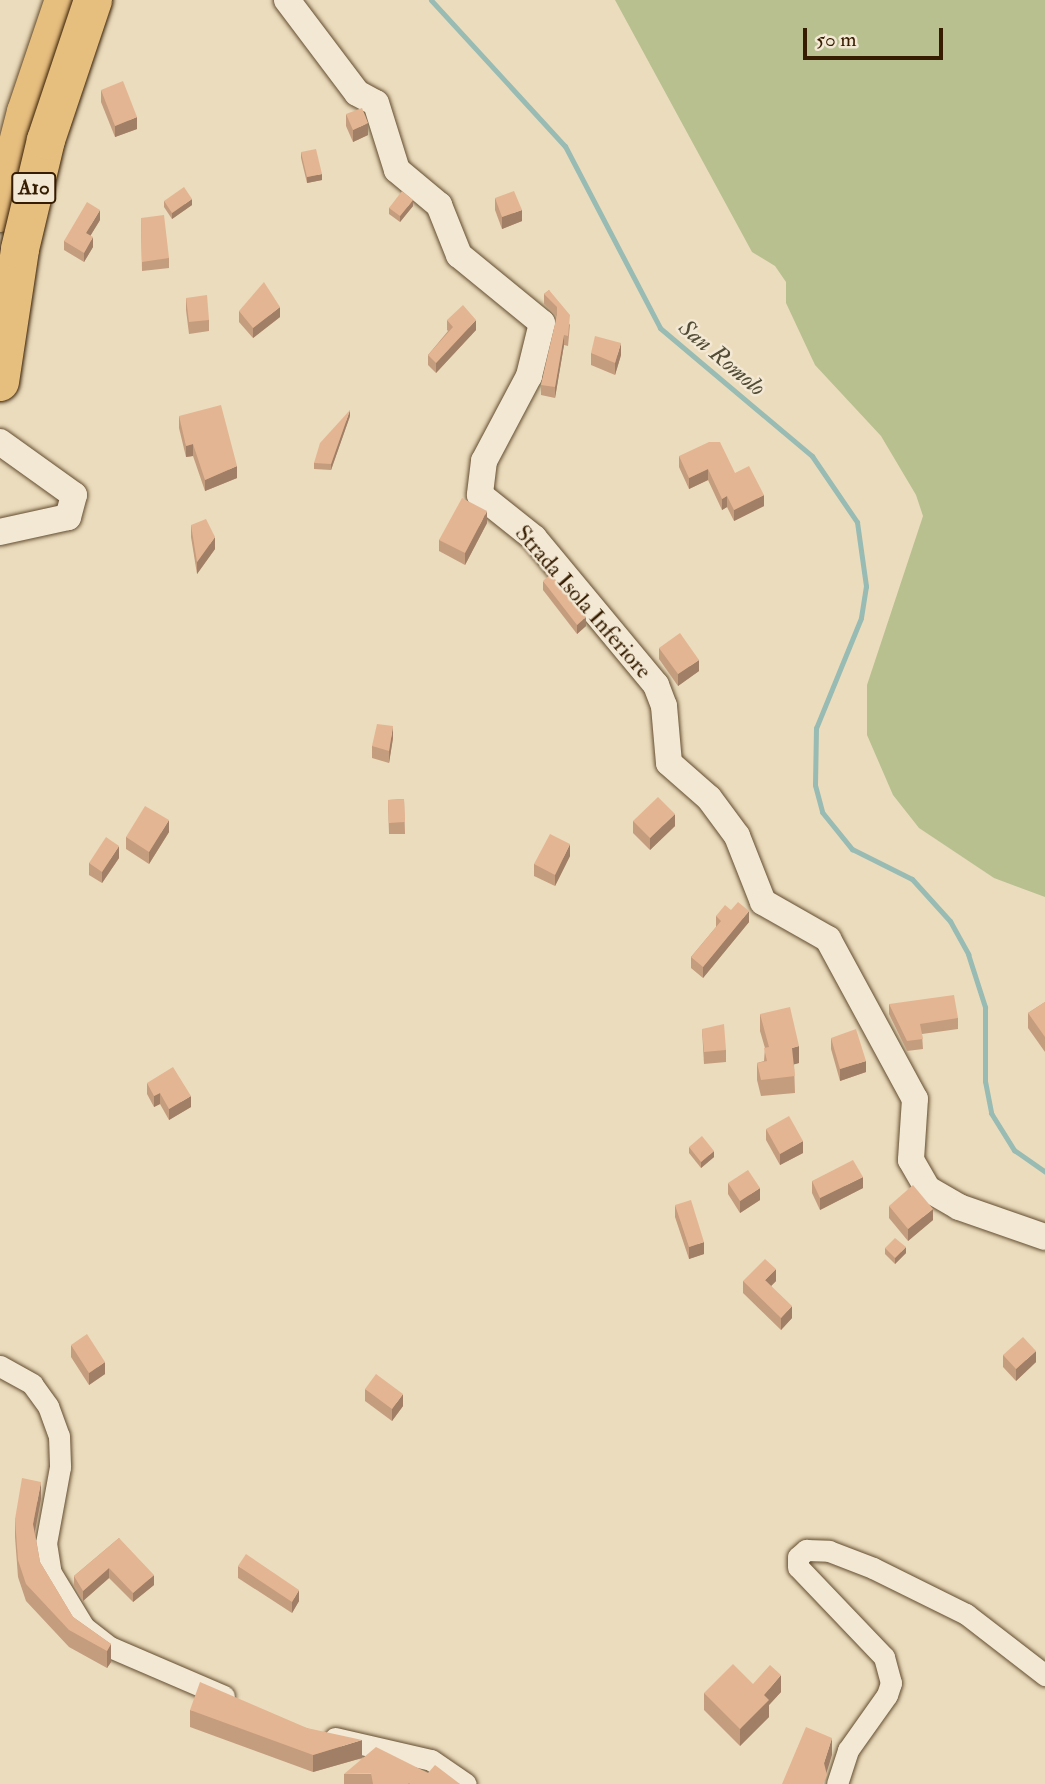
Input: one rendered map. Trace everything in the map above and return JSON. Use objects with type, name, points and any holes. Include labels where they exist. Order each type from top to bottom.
[{"type":"highway","name":"A10","points":[[0,213],[26,111],[64,0]]},
{"type":"highway","name":"A10","points":[[0,382],[20,249],[43,154],[93,0]]},
{"type":"street","points":[[0,289],[43,228],[79,78],[107,0]]},
{"type":"street","name":"Strada Isola Inferiore","points":[[287,0],[357,93],[376,103],[397,170],[439,205],[458,255],[542,323],[529,376],[484,461],[480,495],[534,538],[656,685],[664,706],[669,763],[709,798],[737,836],[763,902],[828,939],[915,1099],[911,1160],[928,1189],[959,1207],[1045,1237]]},
{"type":"street","points":[[0,442],[74,495],[68,517],[0,532]]},
{"type":"street","points":[[0,1366],[32,1384],[48,1406],[59,1436],[60,1467],[46,1543],[51,1573],[84,1627],[110,1647],[249,1706]]},
{"type":"street","points":[[837,1784],[848,1749],[887,1695],[891,1682],[884,1657],[798,1567],[799,1557],[806,1550],[840,1555],[966,1614],[1045,1675]]},
{"type":"street","points":[[312,1733],[431,1760],[466,1784]]},
{"type":"green space","points":[[615,0],[1045,0],[1045,897],[994,878],[919,828],[893,795],[867,735],[867,685],[923,516],[916,495],[881,436],[815,365],[786,303],[786,282],[775,266],[752,252]]},
{"type":"building","points":[[123,81],[137,117],[115,126],[101,90]]},
{"type":"building","points":[[362,108],[368,123],[353,130],[346,114]]},
{"type":"building","points":[[316,149],[322,174],[307,177],[301,152]]},
{"type":"building","points":[[184,187],[192,199],[172,213],[164,201]]},
{"type":"building","points":[[402,191],[413,200],[400,216],[389,208]]},
{"type":"building","points":[[514,191],[522,210],[502,217],[495,198]]},
{"type":"building","points":[[87,202],[100,210],[86,233],[93,237],[84,253],[64,241]]},
{"type":"building","points":[[164,215],[169,258],[142,262],[141,218]]},
{"type":"building","points":[[264,282],[280,307],[253,328],[239,311]]},
{"type":"building","points":[[549,290],[570,315],[568,336],[564,335],[555,387],[541,385],[557,315],[557,307],[544,294]]},
{"type":"building","points":[[207,295],[209,320],[189,322],[186,298]]},
{"type":"building","points":[[463,305],[476,320],[436,363],[428,355],[453,327],[447,320]]},
{"type":"building","points":[[595,336],[621,343],[615,363],[591,353]]},
{"type":"building","points":[[221,405],[237,466],[205,480],[193,444],[186,446],[179,416]]},
{"type":"building","points":[[350,410],[331,464],[314,463],[320,443]]},
{"type":"building","points":[[709,442],[720,442],[735,473],[749,466],[764,495],[734,510],[727,496],[722,499],[708,469],[689,478],[679,456]]},
{"type":"building","points":[[462,498],[487,511],[465,553],[439,540]]},
{"type":"building","points":[[206,519],[215,537],[197,562],[191,525]]},
{"type":"building","points":[[551,574],[586,617],[577,625],[543,581]]},
{"type":"building","points":[[680,633],[699,660],[678,674],[659,648]]},
{"type":"building","points":[[377,724],[393,726],[389,751],[372,746]]},
{"type":"building","points":[[658,797],[675,814],[650,838],[633,821]]},
{"type":"building","points":[[404,799],[405,822],[389,823],[388,800]]},
{"type":"building","points":[[145,806],[169,820],[149,852],[126,837]]},
{"type":"building","points":[[550,834],[570,844],[555,875],[534,864]]},
{"type":"building","points":[[106,837],[119,846],[102,872],[89,863]]},
{"type":"building","points":[[738,902],[749,911],[703,967],[691,957],[721,921],[716,916],[725,905],[731,910]]},
{"type":"building","points":[[954,995],[958,1018],[920,1024],[923,1039],[907,1041],[889,1004]]},
{"type":"building","points":[[1045,1002],[1045,1037],[1028,1013]]},
{"type":"building","points":[[790,1007],[799,1046],[792,1048],[795,1076],[761,1080],[757,1063],[767,1061],[764,1048],[769,1047],[760,1014]]},
{"type":"building","points":[[724,1024],[726,1050],[704,1052],[702,1029]]},
{"type":"building","points":[[856,1029],[866,1061],[840,1069],[831,1038]]},
{"type":"building","points":[[173,1067],[191,1096],[169,1109],[160,1093],[154,1096],[147,1083]]},
{"type":"building","points":[[789,1116],[803,1141],[780,1154],[766,1129]]},
{"type":"building","points":[[702,1136],[714,1151],[701,1162],[689,1147]]},
{"type":"building","points":[[853,1160],[863,1177],[820,1198],[812,1181]]},
{"type":"building","points":[[748,1170],[760,1188],[740,1201],[728,1183]]},
{"type":"building","points":[[913,1185],[933,1209],[908,1229],[889,1206]]},
{"type":"building","points":[[691,1200],[704,1242],[689,1247],[675,1205]]},
{"type":"building","points":[[895,1238],[906,1247],[895,1258],[885,1248]]},
{"type":"building","points":[[765,1259],[776,1269],[765,1280],[792,1306],[781,1318],[743,1281]]},
{"type":"building","points":[[87,1334],[105,1362],[89,1373],[71,1345]]},
{"type":"building","points":[[1023,1337],[1036,1351],[1016,1369],[1003,1355]]},
{"type":"building","points":[[376,1374],[403,1394],[392,1409],[365,1389]]},
{"type":"building","points":[[22,1478],[41,1482],[33,1524],[40,1562],[73,1617],[111,1644],[107,1651],[69,1630],[26,1584],[18,1560],[15,1519]]},
{"type":"building","points":[[119,1538],[154,1575],[133,1593],[109,1568],[83,1591],[74,1576]]},
{"type":"building","points":[[246,1554],[299,1590],[292,1602],[238,1566]]},
{"type":"building","points":[[733,1664],[753,1684],[770,1665],[781,1675],[764,1695],[769,1700],[740,1729],[704,1693]]},
{"type":"building","points":[[200,1682],[307,1728],[362,1740],[313,1755],[190,1710]]},
{"type":"building","points":[[806,1727],[832,1738],[824,1763],[827,1775],[823,1784],[782,1784]]},
{"type":"building","points":[[376,1747],[428,1773],[435,1765],[460,1784],[373,1784],[371,1773],[344,1774]]},
{"type":"waterway","name":"San Romolo","points":[[431,0],[565,146],[660,328],[812,456],[857,522],[866,586],[861,618],[816,728],[815,785],[822,812],[852,849],[912,879],[950,921],[968,954],[985,1007],[985,1081],[991,1113],[1014,1150],[1045,1172]]}]
